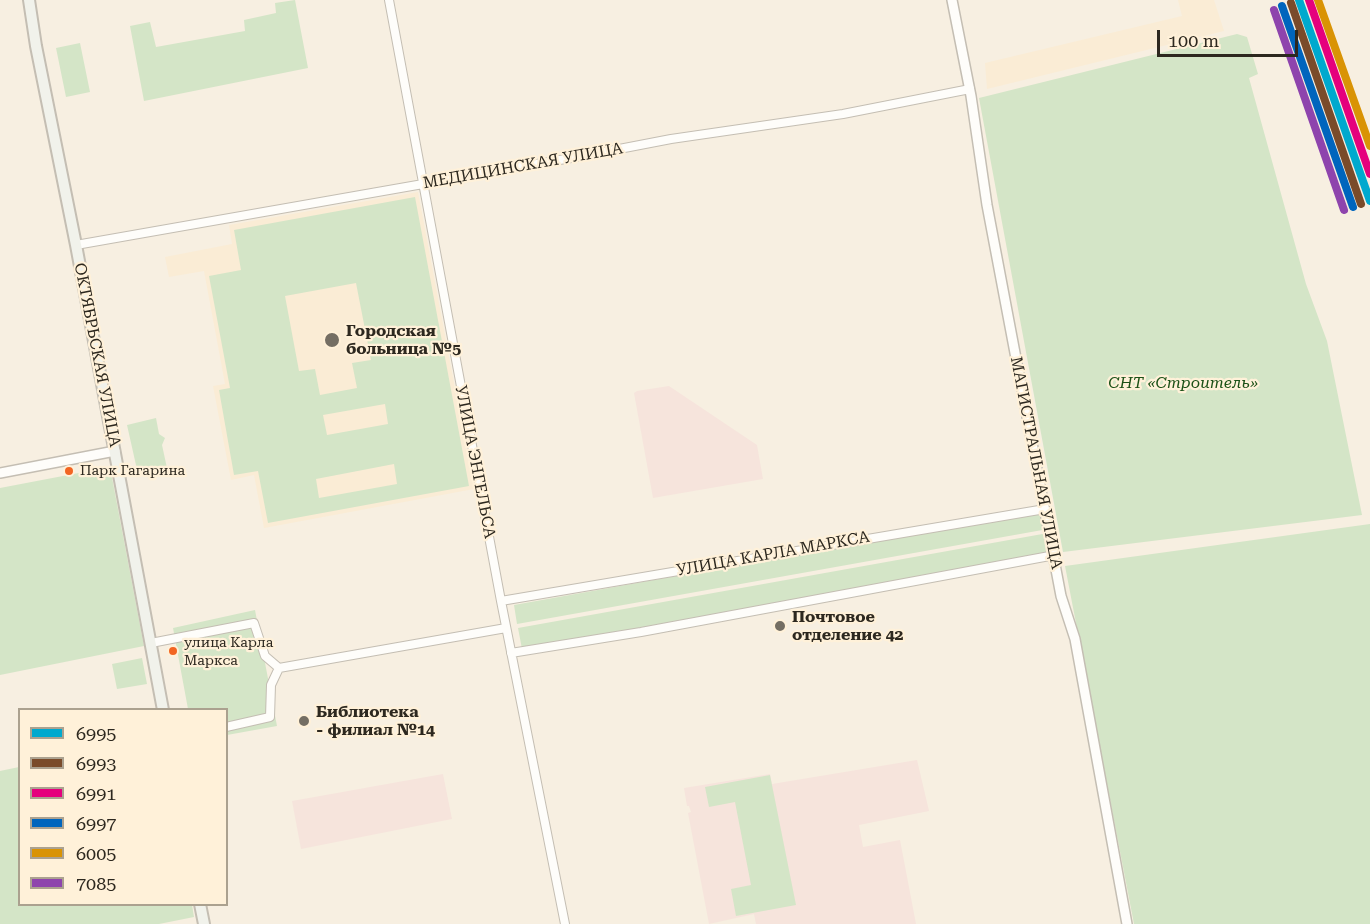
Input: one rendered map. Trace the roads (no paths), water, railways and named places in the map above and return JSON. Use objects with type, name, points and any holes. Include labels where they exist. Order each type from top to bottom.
[{"type":"main road","name":"ОКТЯБРЬСКАЯ УЛИЦА","points":[[29,0],[163,708]]},
{"type":"main road","points":[[200,906],[204,924]]},
{"type":"street","name":"УЛИЦА ЭНГЕЛЬСА","points":[[389,0],[506,628],[565,924]]},
{"type":"street","name":"МАГИСТРАЛЬНАЯ УЛИЦА","points":[[952,0],[970,89],[987,205],[1061,596],[1075,639],[1127,924]]},
{"type":"street","name":"МЕДИЦИНСКАЯ УЛИЦА","points":[[76,245],[588,155],[671,138],[843,114],[970,89]]},
{"type":"street","points":[[0,473],[115,451]]},
{"type":"street","name":"УЛИЦА КАРЛА МАРКСА","points":[[501,601],[1045,509]]},
{"type":"street","points":[[511,653],[641,632],[1054,555]]},
{"type":"street","points":[[151,643],[254,622],[265,656],[279,668]]},
{"type":"street","points":[[279,668],[506,628]]},
{"type":"street","points":[[228,727],[270,717],[271,685],[279,668]]},
{"type":"place","name":"Городская больница №5","points":[[332,340]]},
{"type":"place","name":"Парк Гагарина","points":[[69,471]]},
{"type":"place","name":"Почтовое отделение 42","points":[[780,626]]},
{"type":"place","name":"улица Карла Маркса","points":[[173,651]]},
{"type":"place","name":"Библиотека - филиал №14","points":[[304,721]]},
{"type":"park label","name":"СНТ «Строитель»","points":[[1183,383]]}]
